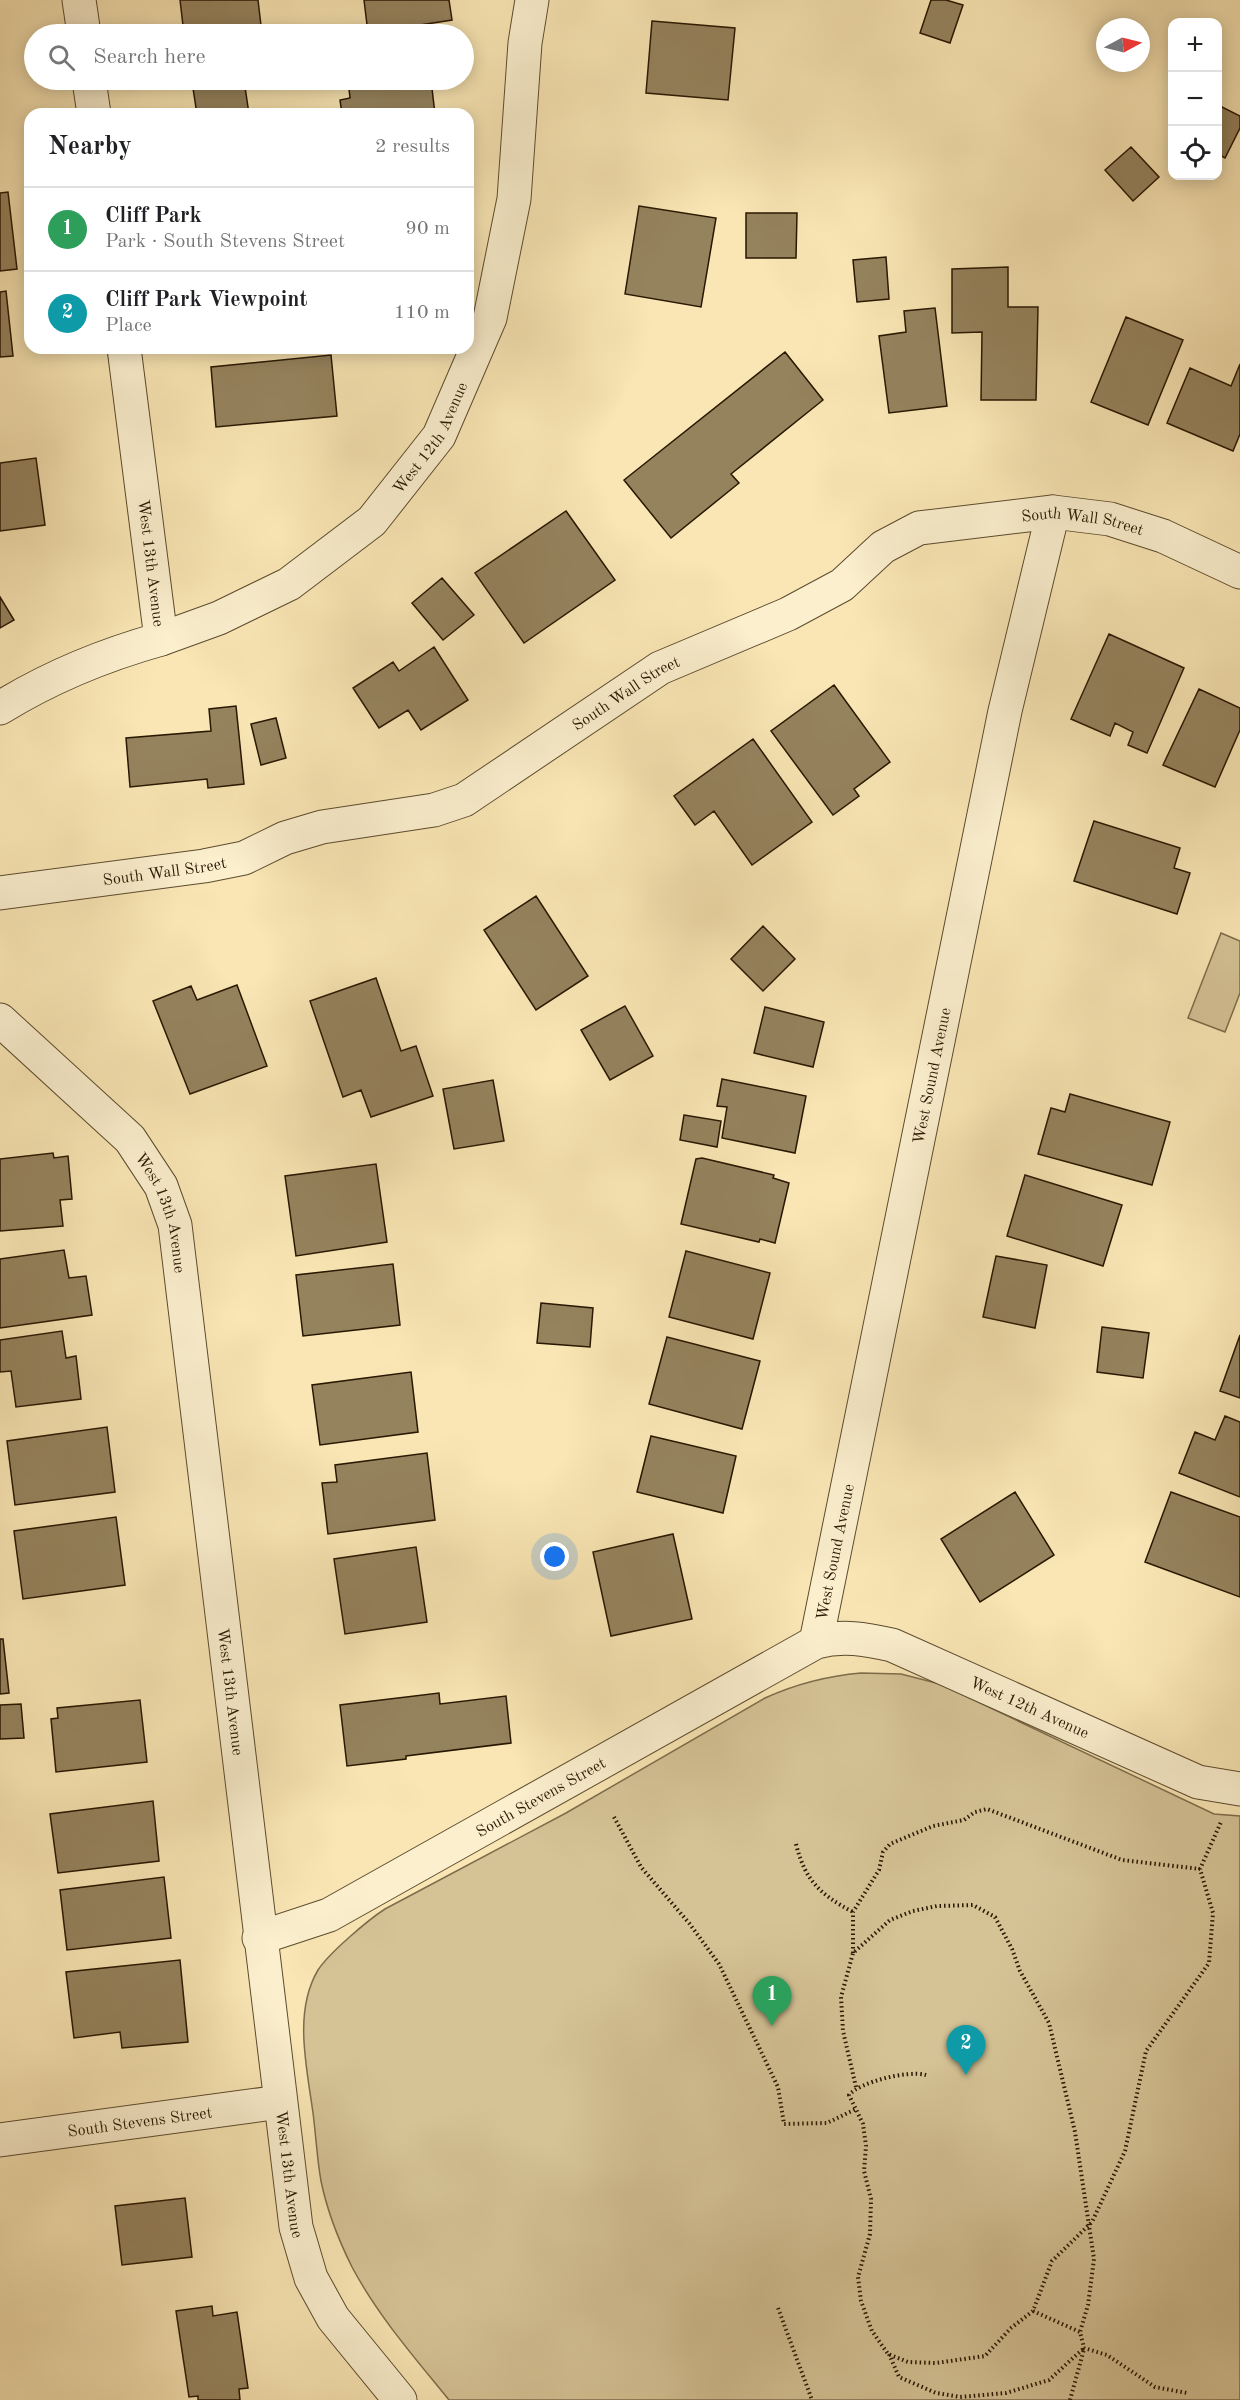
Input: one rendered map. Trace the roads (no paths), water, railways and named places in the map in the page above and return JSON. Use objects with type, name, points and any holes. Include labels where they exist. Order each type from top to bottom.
[{"type":"street","points":[[79,0],[83,24]]},
{"type":"street","name":"West 12th Avenue","points":[[161,639],[219,618],[289,584],[372,521],[439,436],[490,318],[514,199],[525,43],[532,0]]},
{"type":"street","points":[[90,90],[93,108]]},
{"type":"street","name":"West 13th Avenue","points":[[0,708],[40,683],[122,650],[161,639],[125,354]]},
{"type":"street","name":"South Wall Street","points":[[0,892],[214,864],[244,858],[285,838],[322,826],[434,810],[464,800],[660,668],[788,614],[842,585],[883,547],[919,528],[1053,512],[1110,519],[1162,536],[1240,572]]},
{"type":"street","name":"West Sound Avenue","points":[[816,1642],[1005,711],[1053,512]]},
{"type":"street","name":"West 13th Avenue","points":[[0,1020],[130,1139],[161,1186],[175,1225],[296,2227],[310,2278],[333,2318],[400,2400]]},
{"type":"street","name":"West 12th Avenue","points":[[816,1642],[835,1637],[855,1637],[892,1645],[1198,1782],[1240,1789]]},
{"type":"street","name":"South Stevens Street","points":[[260,1938],[329,1914],[816,1642]]},
{"type":"street","name":"South Stevens Street","points":[[0,2140],[280,2102]]},
{"type":"place","name":"Cliff Park","points":[[772,2026]]},
{"type":"place","name":"Cliff Park Viewpoint","points":[[966,2075]]}]
